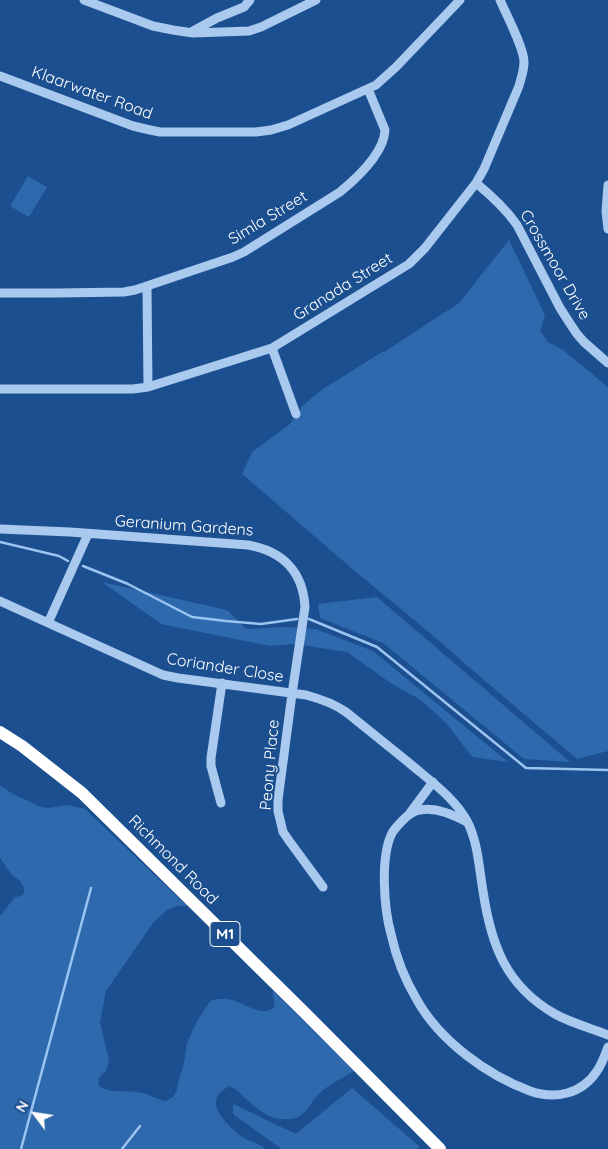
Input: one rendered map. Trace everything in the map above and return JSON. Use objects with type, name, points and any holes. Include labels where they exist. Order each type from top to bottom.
[{"type":"highway","name":"Richmond Road","points":[[0,732],[22,746],[82,793],[440,1149]]},
{"type":"street","points":[[84,0],[153,26],[190,32],[249,31],[316,0]]},
{"type":"street","points":[[190,32],[244,7],[250,0]]},
{"type":"street","name":"Klaarwater Road","points":[[0,76],[134,126],[160,132],[256,132],[271,130],[288,125],[376,84],[386,77],[460,0]]},
{"type":"street","name":"Granada Street","points":[[0,389],[133,389],[148,386],[272,348],[409,264],[426,248],[476,183],[492,151],[519,86],[524,61],[500,0]]},
{"type":"street","name":"Simla Street","points":[[0,293],[124,292],[147,287],[233,258],[244,252],[340,192],[365,169],[383,144],[386,130],[368,89]]},
{"type":"street","name":"Crossmoor Drive","points":[[476,183],[510,214],[569,322],[584,342],[608,363]]},
{"type":"street","points":[[608,185],[606,211],[608,229]]},
{"type":"street","points":[[147,287],[148,386]]},
{"type":"street","points":[[272,348],[296,414]]},
{"type":"street","name":"Geranium Gardens","points":[[0,529],[248,545],[260,547],[280,556],[295,573],[304,597],[304,616],[292,694]]},
{"type":"street","points":[[48,622],[88,534]]},
{"type":"street","name":"Coriander Close","points":[[0,601],[163,675],[315,697],[336,705],[433,782],[453,801],[467,822],[476,848],[483,894],[493,938],[505,966],[514,979],[540,1004],[557,1015],[608,1035]]},
{"type":"street","points":[[221,803],[210,758],[222,683]]},
{"type":"street","name":"Peony Place","points":[[292,694],[278,811],[283,832],[323,887]]},
{"type":"street","points":[[433,782],[393,833],[389,842],[386,860],[387,915],[392,939],[401,969],[417,1001],[430,1020],[454,1045],[478,1064],[509,1082],[542,1095],[565,1094],[580,1088],[597,1072],[608,1047]]},
{"type":"street","points":[[410,813],[420,810],[433,810],[445,812],[467,822]]},
{"type":"shaded area","points":[[28,176],[47,187],[29,217],[10,206]]},
{"type":"shaded area","points":[[509,240],[545,315],[540,331],[548,342],[563,350],[608,387],[608,751],[577,759],[242,474],[252,452],[290,424],[299,414],[302,406],[323,389],[459,303]]},
{"type":"shaded area","points":[[102,582],[227,610],[246,629],[284,627],[316,629],[373,651],[508,762],[472,757],[447,724],[421,700],[392,684],[347,652],[295,644],[270,646],[161,624]]},
{"type":"shaded area","points":[[377,597],[570,762],[524,759],[383,643],[320,618],[318,604]]},
{"type":"shaded area","points":[[0,786],[41,807],[48,808],[68,805],[85,809],[187,906],[176,906],[167,910],[153,923],[106,991],[100,1022],[109,1061],[106,1071],[98,1081],[99,1086],[115,1091],[143,1093],[166,1101],[173,1097],[177,1090],[187,1043],[196,1023],[210,1001],[229,999],[264,1011],[274,1008],[273,991],[354,1071],[325,1089],[316,1097],[306,1111],[291,1119],[276,1119],[264,1113],[237,1090],[229,1086],[223,1091],[216,1101],[216,1106],[221,1116],[240,1135],[265,1149],[0,1149],[0,916],[15,897],[21,896],[24,893],[24,888],[0,858]]},
{"type":"shaded area","points":[[352,1088],[420,1147],[417,1149],[280,1149],[233,1114],[233,1104],[296,1134]]},
{"type":"waterway","points":[[0,542],[59,556],[68,561]]},
{"type":"waterway","points":[[83,566],[128,584],[192,617],[261,624],[297,619]]},
{"type":"waterway","points":[[309,619],[377,647],[526,768],[608,770]]},
{"type":"waterway","points":[[21,1149],[91,888]]},
{"type":"waterway","points":[[122,1149],[140,1126]]}]
